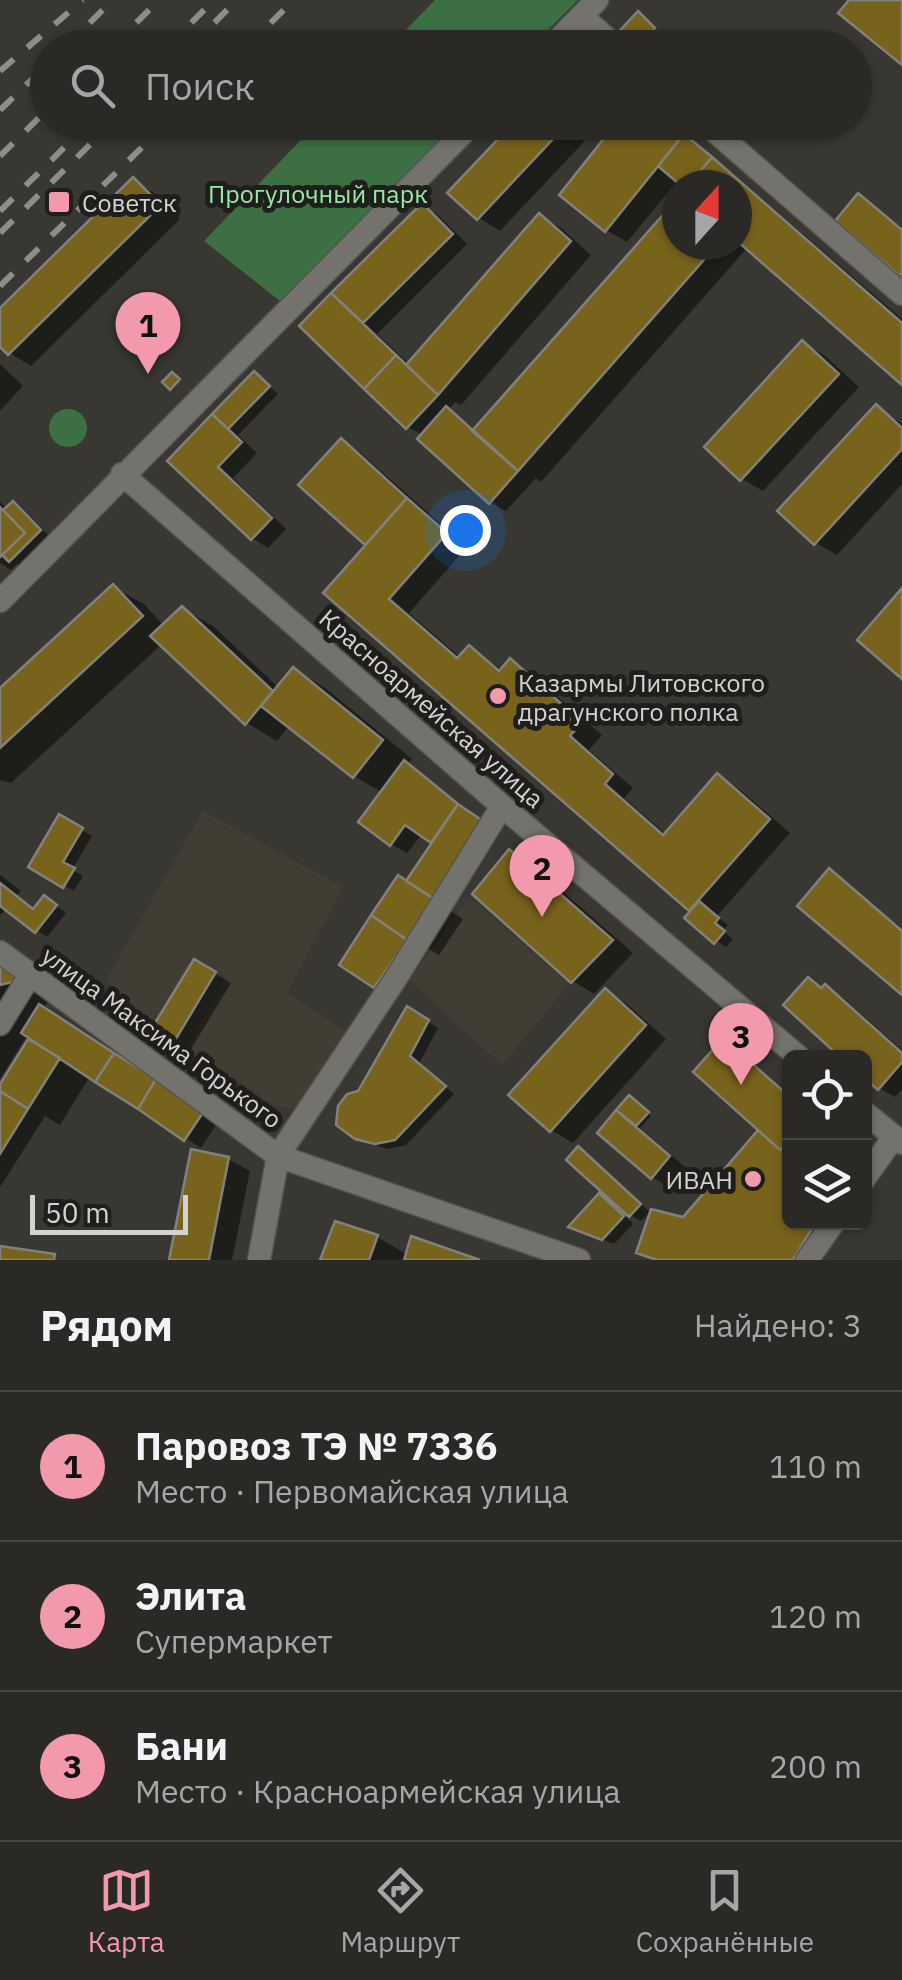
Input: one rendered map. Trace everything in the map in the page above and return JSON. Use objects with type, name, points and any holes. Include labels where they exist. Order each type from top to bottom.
[{"type":"street","points":[[568,30],[589,8],[605,30]]},
{"type":"street","points":[[0,601],[456,140]]},
{"type":"street","points":[[725,140],[902,294]]},
{"type":"street","name":"Красноармейская улица","points":[[122,474],[502,806],[791,1050]]},
{"type":"street","points":[[259,1260],[278,1156],[396,978],[502,806]]},
{"type":"street","name":"улица Максима Горького","points":[[0,952],[278,1156],[579,1260]]},
{"type":"street","points":[[0,1024],[30,975]]},
{"type":"street","points":[[872,1119],[898,1140],[872,1170]]},
{"type":"street","points":[[807,1260],[828,1230]]},
{"type":"shaded area","points":[[203,811],[343,887],[287,993],[349,1033],[302,1109],[275,1106],[186,1048],[226,978],[193,959],[152,1028],[106,980]]},
{"type":"shaded area","points":[[468,899],[569,984],[502,1065],[409,980]]},
{"type":"green space","points":[[435,0],[578,0],[548,30],[406,30]]},
{"type":"green space","name":"Прогулочный парк","points":[[301,140],[440,140],[280,301],[204,241]]},
{"type":"green space","points":[[68,409],[82,414],[87,428],[82,442],[68,447],[54,442],[49,428],[54,414]]},
{"type":"building","points":[[849,0],[902,0],[902,65],[872,41],[872,30],[859,30],[838,13]]},
{"type":"building","points":[[638,11],[655,28],[653,30],[620,30]]},
{"type":"building","points":[[497,140],[552,140],[477,220],[447,193]]},
{"type":"building","points":[[603,140],[679,140],[605,232],[559,195]]},
{"type":"building","points":[[679,140],[691,140],[712,157],[701,170],[663,170],[658,166]]},
{"type":"building","points":[[712,157],[727,170],[701,170]]},
{"type":"building","points":[[133,177],[161,205],[8,355],[0,347],[0,308]]},
{"type":"building","points":[[752,192],[902,323],[902,385],[752,254]]},
{"type":"building","points":[[858,193],[902,230],[902,278],[835,221]]},
{"type":"building","points":[[422,203],[453,234],[363,323],[331,293]]},
{"type":"building","points":[[539,213],[571,241],[438,395],[406,365]]},
{"type":"building","points":[[662,216],[662,260],[704,260],[518,471],[472,431]]},
{"type":"building","points":[[331,293],[396,355],[364,389],[299,326]]},
{"type":"building","points":[[802,340],[839,374],[740,481],[704,447]]},
{"type":"building","points":[[396,355],[438,395],[406,429],[364,389]]},
{"type":"building","points":[[254,371],[270,386],[228,429],[212,414]]},
{"type":"building","points":[[172,372],[180,379],[170,390],[162,382]]},
{"type":"building","points":[[876,404],[902,428],[902,449],[814,545],[777,511]]},
{"type":"building","points":[[446,406],[518,471],[489,504],[417,439]]},
{"type":"building","points":[[212,414],[242,442],[218,467],[272,518],[251,540],[167,461]]},
{"type":"building","points":[[341,438],[407,498],[365,545],[298,485]]},
{"type":"building","name":"Казармы Литовского драгунского полка","points":[[407,498],[447,533],[389,599],[457,658],[469,645],[499,671],[510,658],[582,722],[570,736],[613,774],[605,784],[663,835],[717,773],[770,819],[689,911],[323,593]]},
{"type":"building","points":[[13,501],[41,530],[9,562],[2,555],[25,533],[3,510]]},
{"type":"building","points":[[0,507],[25,533],[0,557]]},
{"type":"building","points":[[113,584],[143,616],[0,748],[0,688]]},
{"type":"building","points":[[902,588],[902,679],[857,640]]},
{"type":"building","points":[[182,606],[273,691],[245,725],[150,636]]},
{"type":"building","points":[[293,667],[383,740],[353,778],[261,706]]},
{"type":"building","points":[[404,760],[458,804],[431,843],[405,825],[390,846],[358,822]]},
{"type":"building","points":[[458,804],[486,823],[434,899],[406,881]]},
{"type":"building","points":[[59,814],[83,828],[63,862],[75,868],[63,888],[28,867]]},
{"type":"building","points":[[509,849],[613,940],[571,983],[472,894]]},
{"type":"building","points":[[829,868],[902,931],[902,995],[797,906]]},
{"type":"building","points":[[398,875],[434,899],[407,940],[371,915]]},
{"type":"building","points":[[0,883],[33,909],[44,895],[57,905],[35,933],[0,906]]},
{"type":"building","points":[[699,901],[719,918],[715,923],[725,931],[714,944],[684,918]]},
{"type":"building","points":[[371,915],[407,940],[374,988],[339,965]]},
{"type":"building","points":[[194,959],[216,972],[174,1042],[152,1028]]},
{"type":"building","points":[[0,966],[20,980],[0,985]]},
{"type":"building","points":[[808,977],[821,988],[825,984],[902,1053],[902,1062],[878,1090],[872,1085],[872,1050],[832,1050],[783,1005]]},
{"type":"building","points":[[605,988],[646,1025],[550,1132],[508,1095]]},
{"type":"building","points":[[39,1004],[114,1053],[95,1082],[21,1033]]},
{"type":"building","points":[[407,1006],[429,1020],[410,1056],[446,1086],[395,1140],[375,1144],[355,1139],[336,1125],[338,1106],[347,1094],[358,1091]]},
{"type":"building","points":[[723,1038],[782,1090],[782,1148],[780,1150],[693,1072]]},
{"type":"building","points":[[28,1039],[60,1058],[28,1109],[0,1091],[0,1084]]},
{"type":"building","points":[[114,1053],[156,1079],[138,1109],[95,1082]]},
{"type":"building","points":[[156,1079],[204,1111],[184,1141],[138,1109]]},
{"type":"building","points":[[0,1091],[28,1109],[0,1154]]},
{"type":"building","points":[[629,1095],[649,1112],[636,1126],[616,1110]]},
{"type":"building","points":[[616,1110],[670,1156],[651,1179],[597,1133]]},
{"type":"building","name":"ИВАН","points":[[758,1130],[782,1148],[782,1230],[811,1230],[793,1260],[657,1260],[636,1253],[651,1209],[683,1217]]},
{"type":"building","points":[[578,1146],[641,1204],[629,1217],[566,1160]]},
{"type":"building","points":[[191,1149],[229,1157],[209,1260],[169,1260]]},
{"type":"building","points":[[599,1193],[624,1216],[602,1240],[568,1227]]},
{"type":"building","points":[[335,1221],[378,1235],[369,1260],[320,1260]]},
{"type":"building","points":[[411,1236],[480,1260],[404,1260]]},
{"type":"building","points":[[0,1246],[55,1254],[54,1260],[0,1260]]},
{"type":"railway","points":[[48,30],[83,0]]},
{"type":"railway","points":[[82,30],[113,0]]},
{"type":"railway","points":[[129,30],[159,0]]},
{"type":"railway","points":[[184,30],[214,0]]},
{"type":"railway","points":[[207,30],[237,0]]},
{"type":"railway","points":[[263,30],[294,0]]},
{"type":"railway","points":[[0,71],[30,45]]},
{"type":"railway","points":[[0,110],[30,81]]},
{"type":"railway","points":[[0,156],[30,127]]},
{"type":"railway","points":[[0,211],[72,140]]},
{"type":"railway","points":[[0,233],[95,140]]},
{"type":"railway","points":[[0,286],[150,140]]},
{"type":"place","name":"Советск","points":[[59,202]]},
{"type":"place","name":"Паровоз ТЭ № 7336","points":[[148,374]]},
{"type":"place","name":"Казармы Литовского драгунского полка","points":[[498,696]]},
{"type":"place","name":"Элита","points":[[542,917]]},
{"type":"place","name":"Бани","points":[[741,1085]]},
{"type":"place","name":"ИВАН","points":[[753,1179]]}]
